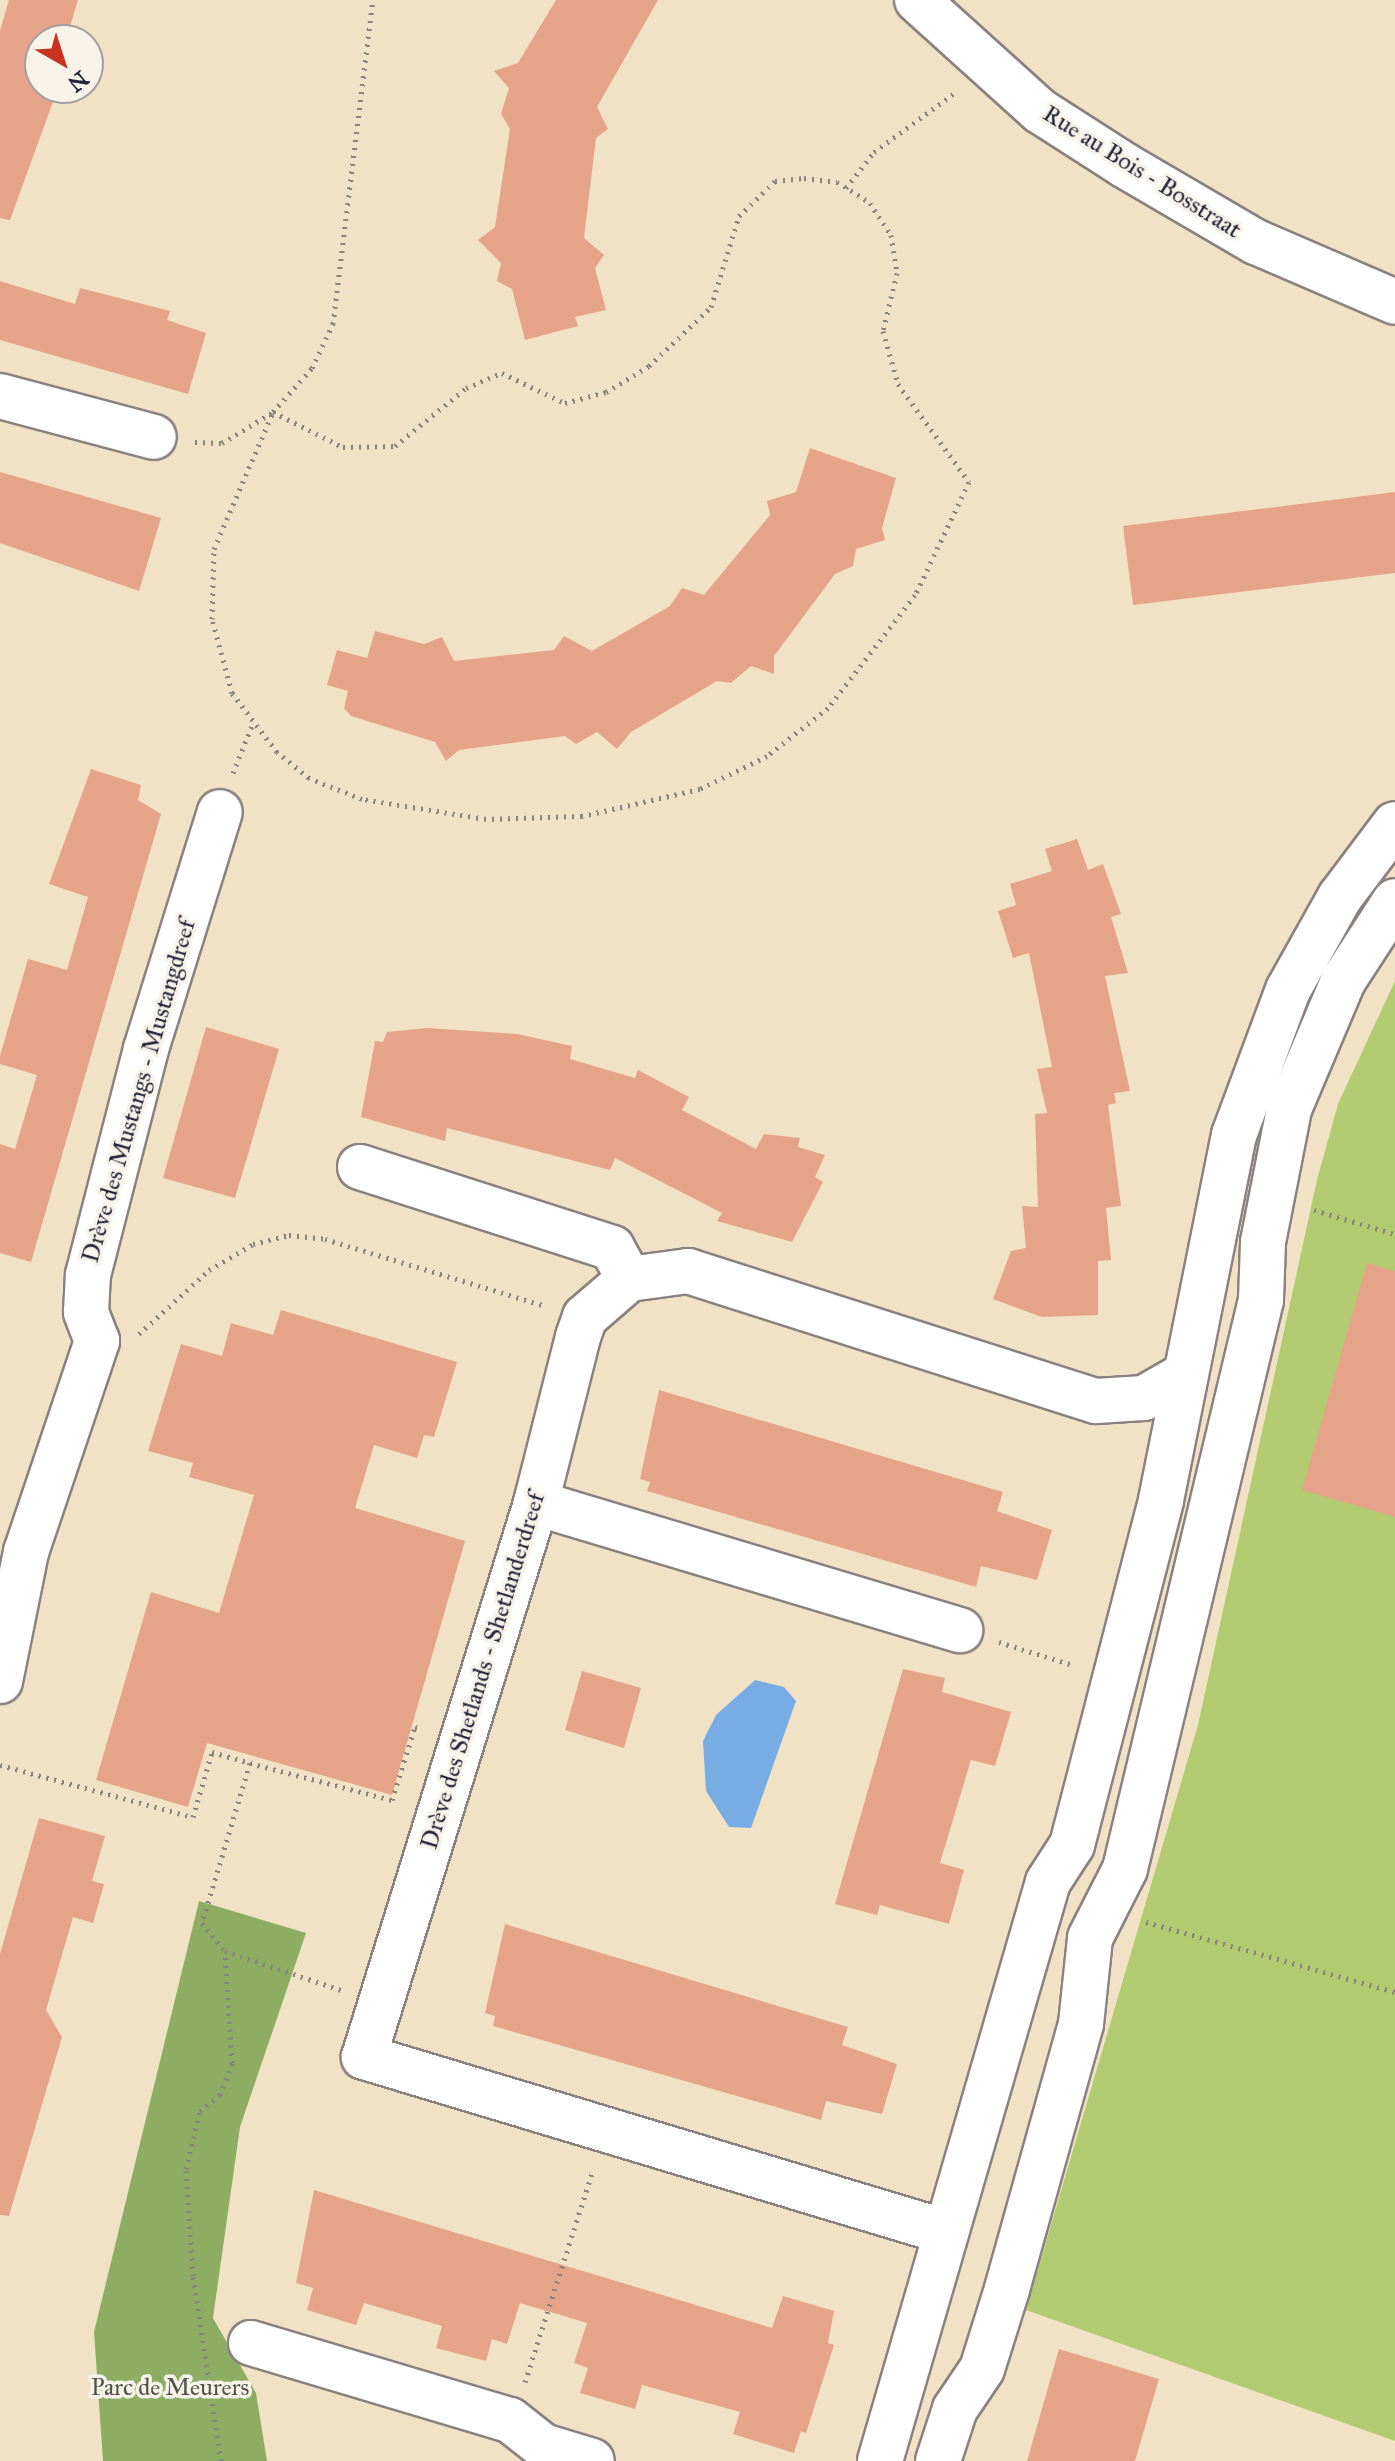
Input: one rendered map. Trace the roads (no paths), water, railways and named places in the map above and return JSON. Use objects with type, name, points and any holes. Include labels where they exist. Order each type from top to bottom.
[{"type":"street","name":"Rue au Bois - Bosstraat","points":[[917,0],[1040,111],[1256,242],[1395,302]]},
{"type":"street","points":[[0,396],[154,437]]},
{"type":"street","name":"Drève des Mustangs - Mustangdreef","points":[[13,1548],[97,1341],[86,1312],[88,1275],[146,1049],[220,812]]},
{"type":"street","points":[[880,2461],[1048,1882],[1072,1845],[1116,1679],[1186,1374],[1234,1135],[1257,1066],[1340,897],[1395,824]]},
{"type":"street","points":[[938,2461],[955,2409],[982,2369],[1081,2024],[1090,1938],[1129,1853],[1261,1300],[1270,1197],[1303,1067],[1343,981],[1395,901]]},
{"type":"street","points":[[360,1167],[612,1248],[629,1279],[688,1271],[1096,1401],[1144,1398],[1186,1374]]},
{"type":"street","name":"Drève des Shetlands - Shetlanderdreef","points":[[629,1279],[585,1317],[536,1503],[364,2057],[946,2232]]},
{"type":"street","points":[[536,1503],[960,1630]]},
{"type":"street","points":[[0,1681],[13,1548]]},
{"type":"street","points":[[251,2343],[510,2420],[541,2454],[592,2461]]},
{"type":"water","points":[[755,1680],[784,1687],[796,1701],[751,1828],[729,1827],[706,1791],[703,1741],[716,1715]]},
{"type":"park label","name":"Parc de Meurers","points":[[170,2388]]}]
